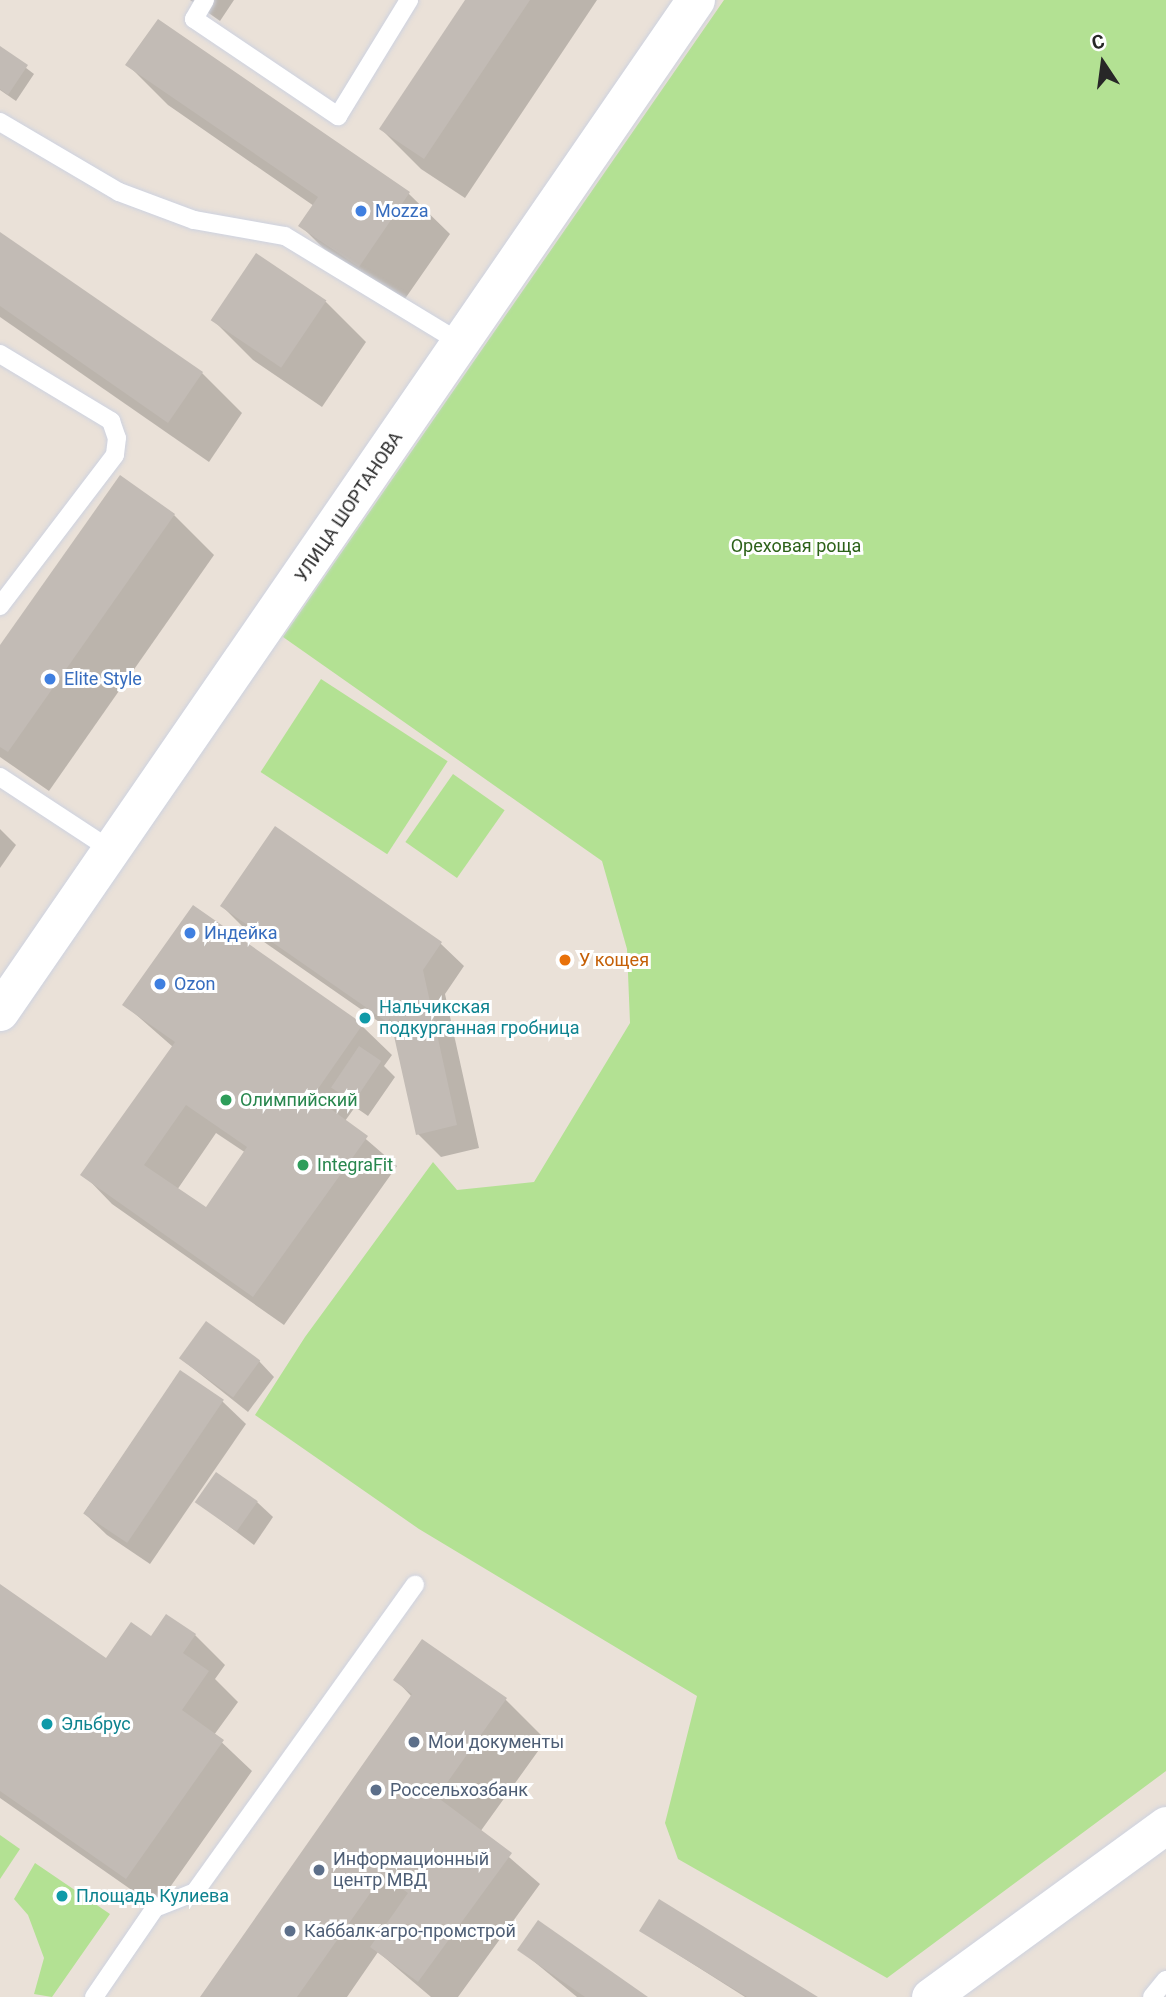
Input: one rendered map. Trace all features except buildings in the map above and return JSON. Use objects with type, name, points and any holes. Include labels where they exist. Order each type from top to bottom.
[{"type":"street","name":"УЛИЦА ШОРТАНОВА","points":[[0,1012],[696,0]]},
{"type":"street","points":[[941,1994],[1161,1835]]},
{"type":"lane","points":[[205,0],[194,19],[338,116],[409,0]]},
{"type":"lane","points":[[0,122],[120,192],[194,220],[285,236],[461,343]]},
{"type":"lane","points":[[0,354],[111,421],[117,438],[115,455],[0,606]]},
{"type":"lane","points":[[0,777],[111,850]]},
{"type":"lane","points":[[94,1997],[155,1908],[195,1892],[415,1585]]},
{"type":"lane","points":[[1152,1997],[1166,1980]]},
{"type":"green space","name":"Ореховая роща","points":[[724,0],[1166,0],[1166,1771],[887,1978],[678,1859],[665,1823],[697,1696],[419,1529],[255,1415],[305,1337],[433,1162],[457,1190],[534,1182],[630,1023],[627,949],[602,861],[283,637]]},
{"type":"green space","points":[[321,679],[448,761],[387,854],[261,772]]},
{"type":"green space","points":[[453,774],[505,810],[457,878],[405,842]]},
{"type":"green space","points":[[0,1835],[20,1849],[0,1879]]},
{"type":"green space","points":[[35,1863],[110,1914],[52,1997],[34,1994],[44,1958],[28,1915],[14,1899]]},
{"type":"place","name":"Mozza","points":[[361,211]]},
{"type":"place","name":"Elite Style","points":[[50,679]]},
{"type":"place","name":"Индейка","points":[[190,933]]},
{"type":"place","name":"У кощея","points":[[565,960]]},
{"type":"place","name":"Ozon","points":[[160,984]]},
{"type":"place","name":"Нальчикская подкурганная гробница","points":[[365,1018]]},
{"type":"place","name":"Олимпийский","points":[[226,1100]]},
{"type":"place","name":"IntegraFit","points":[[303,1165]]},
{"type":"place","name":"Эльбрус","points":[[47,1724]]},
{"type":"place","name":"Мои документы","points":[[414,1742]]},
{"type":"place","name":"Россельхозбанк","points":[[376,1790]]},
{"type":"place","name":"Информационный центр МВД","points":[[319,1870]]},
{"type":"place","name":"Площадь Кулиева","points":[[62,1896]]},
{"type":"place","name":"Каббалк-агро-промстрой","points":[[290,1931]]}]
